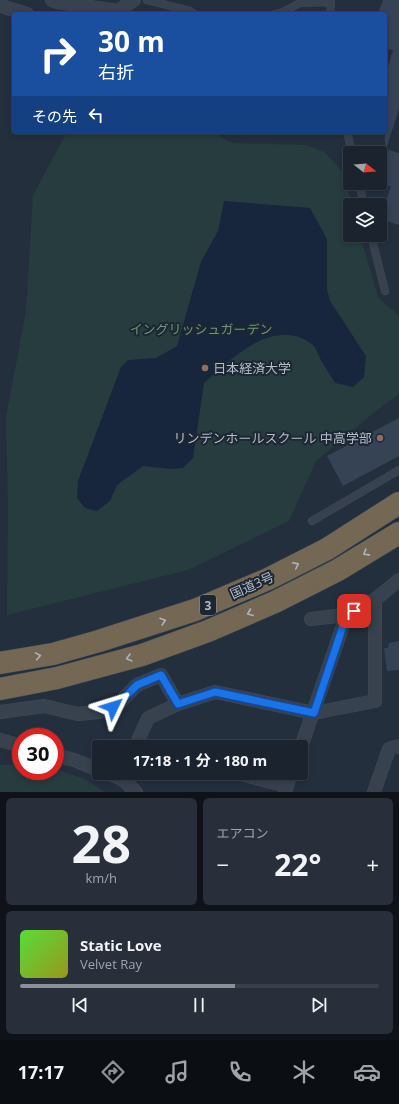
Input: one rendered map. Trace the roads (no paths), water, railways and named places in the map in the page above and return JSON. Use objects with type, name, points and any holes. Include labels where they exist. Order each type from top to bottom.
[{"type":"highway","name":"国道3号","points":[[0,663],[53,654],[98,642],[195,610],[268,579],[326,549],[399,503]]},
{"type":"highway","name":"国道3号","points":[[0,689],[57,678],[126,659],[208,631],[275,602],[338,570],[399,533]]},
{"type":"street","points":[[52,0],[111,12]]},
{"type":"street","points":[[117,12],[134,0]]},
{"type":"street","points":[[0,4],[21,12]]},
{"type":"street","points":[[311,619],[347,614],[361,609],[399,580]]},
{"type":"street","points":[[139,740],[148,718],[178,704],[215,692],[314,713],[375,701],[375,599]]},
{"type":"street","points":[[304,740],[347,614]]},
{"type":"street","points":[[0,712],[44,706],[78,714],[98,712],[119,703],[137,685],[161,675],[178,704]]},
{"type":"street","points":[[0,740],[12,743]]},
{"type":"street","points":[[374,792],[389,749],[399,746]]},
{"type":"street","points":[[64,757],[92,767]]},
{"type":"street","points":[[126,780],[136,792]]},
{"type":"street","points":[[258,780],[286,789]]},
{"type":"lane","points":[[147,0],[191,12]]},
{"type":"lane","points":[[283,12],[300,3],[331,2],[330,12]]},
{"type":"lane","points":[[348,134],[351,146]]},
{"type":"lane","points":[[374,242],[384,291]]},
{"type":"lane","points":[[312,521],[399,470]]},
{"type":"water","points":[[224,201],[310,208],[327,239],[327,289],[330,301],[366,356],[364,377],[353,387],[335,383],[313,345],[299,337],[284,335],[269,337],[255,343],[228,362],[204,383],[193,458],[183,468],[171,469],[143,466],[117,485],[110,501],[97,511],[85,508],[77,498],[78,481],[121,367],[128,360],[156,358],[177,346],[201,262],[218,231]]},
{"type":"place","name":"日本経済大学","points":[[205,368]]},
{"type":"place","name":"リンデンホールスクール 中高学部","points":[[380,438]]},
{"type":"park label","name":"イングリッシュガーデン","points":[[201,329]]}]
